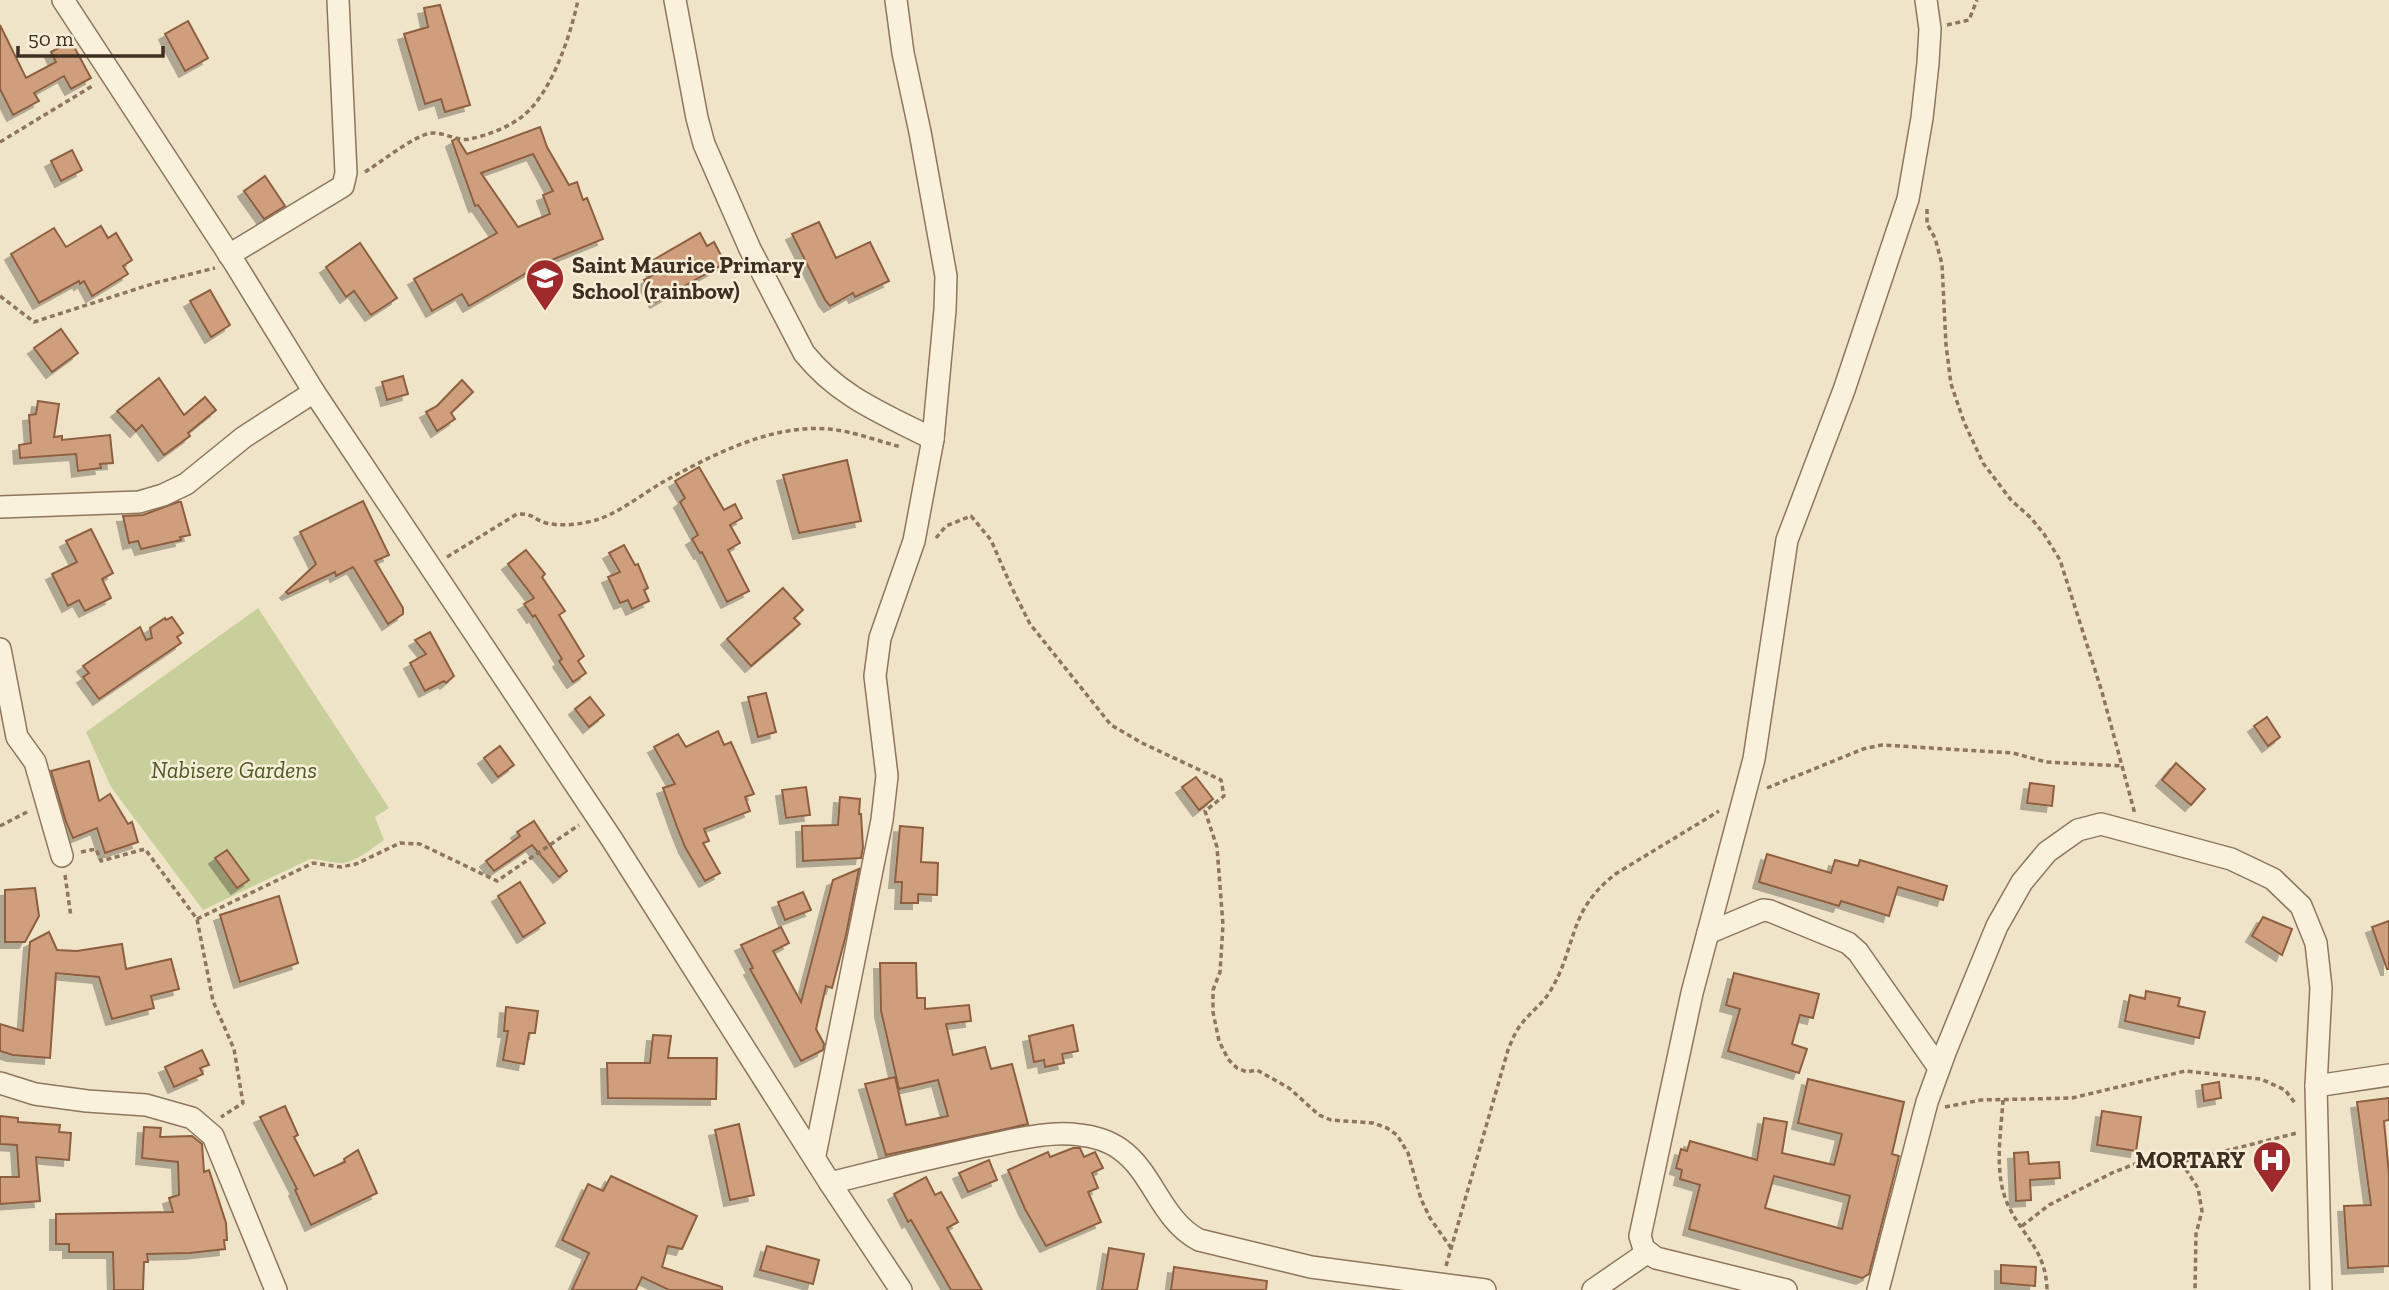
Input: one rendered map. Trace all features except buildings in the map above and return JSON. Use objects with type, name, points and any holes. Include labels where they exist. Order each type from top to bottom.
[{"type":"street","points":[[63,0],[314,392],[595,814],[901,1290]]},
{"type":"street","points":[[231,259],[343,186],[346,173],[338,0]]},
{"type":"street","points":[[675,0],[704,144],[750,249],[803,353],[816,368],[857,401],[931,446]]},
{"type":"street","points":[[815,1155],[883,820],[887,776],[875,676],[880,638],[914,541],[931,446],[945,310],[946,276],[903,52],[896,0]]},
{"type":"street","points":[[1786,1290],[1656,1258],[1644,1249],[1640,1236],[1692,993],[1754,759],[1787,540],[1844,390],[1908,199],[1922,118],[1930,29],[1926,0]]},
{"type":"street","points":[[0,507],[139,502],[163,495],[186,484],[244,437],[314,392]]},
{"type":"street","points":[[0,649],[17,737],[35,762],[62,856]]},
{"type":"street","points":[[1878,1290],[1925,1111],[1939,1068],[1997,926],[2022,882],[2048,852],[2078,831],[2101,824],[2231,859],[2273,879],[2301,906],[2316,943],[2321,988],[2314,1133],[2321,1290]]},
{"type":"street","points":[[1708,933],[1763,910],[1848,943],[1858,952],[1939,1068]]},
{"type":"street","points":[[2316,1086],[2389,1076]]},
{"type":"street","points":[[0,1083],[35,1094],[146,1105],[192,1118],[214,1136],[276,1290]]},
{"type":"street","points":[[830,1183],[1007,1142],[1078,1134],[1118,1148],[1139,1165],[1161,1203],[1184,1232],[1199,1240],[1311,1267],[1440,1287],[1485,1290]]},
{"type":"street","points":[[1593,1290],[1648,1252]]},
{"type":"path","points":[[343,186],[423,135],[435,132],[468,140],[508,126],[525,115],[558,66],[578,0]]},
{"type":"path","points":[[1930,29],[1969,20],[1977,0]]},
{"type":"path","points":[[0,142],[112,75]]},
{"type":"path","points":[[1927,198],[1927,224],[1935,239],[1942,264],[1951,384],[1964,422],[1983,463],[2011,500],[2031,517],[2060,560],[2102,692],[2139,834]]},
{"type":"path","points":[[0,296],[34,323],[155,283],[203,272],[231,259]]},
{"type":"path","points":[[431,567],[517,514],[530,513],[545,523],[566,525],[600,519],[711,456],[741,444],[778,435],[810,429],[831,429],[931,446]]},
{"type":"path","points":[[914,541],[932,541],[946,526],[971,516],[991,540],[1030,624],[1111,724],[1142,743],[1222,780],[1224,796],[1205,811],[1217,847],[1223,925],[1220,972],[1213,990],[1213,1012],[1219,1041],[1237,1069],[1247,1072],[1257,1070],[1271,1077],[1289,1088],[1319,1115],[1331,1120],[1373,1123],[1397,1135],[1408,1153],[1420,1199],[1451,1248]]},
{"type":"path","points":[[0,826],[46,802]]},
{"type":"path","points":[[197,919],[313,863],[341,867],[356,864],[400,843],[419,844],[497,880],[595,814]]},
{"type":"path","points":[[71,918],[62,856],[96,849],[101,860],[145,849],[197,919],[213,1001],[234,1049],[243,1103],[204,1128]]},
{"type":"path","points":[[1925,1111],[1981,1100],[2071,1098],[2185,1071],[2261,1079],[2285,1090],[2314,1133],[2181,1162],[2135,1164],[2049,1205],[2022,1226]]},
{"type":"path","points":[[2003,1100],[2001,1177],[2010,1208],[2042,1259],[2047,1290]]},
{"type":"path","points":[[2181,1162],[2198,1188],[2202,1211],[2196,1234],[2195,1290]]},
{"type":"green space","name":"Nabisere Gardens","points":[[258,608],[389,808],[375,817],[384,840],[360,857],[344,863],[310,859],[203,910],[111,787],[86,732]]},
{"type":"place","name":"Saint Maurice Primary School (rainbow)","points":[[545,312]]},
{"type":"place","name":"MORTARY","points":[[2272,1194]]}]
